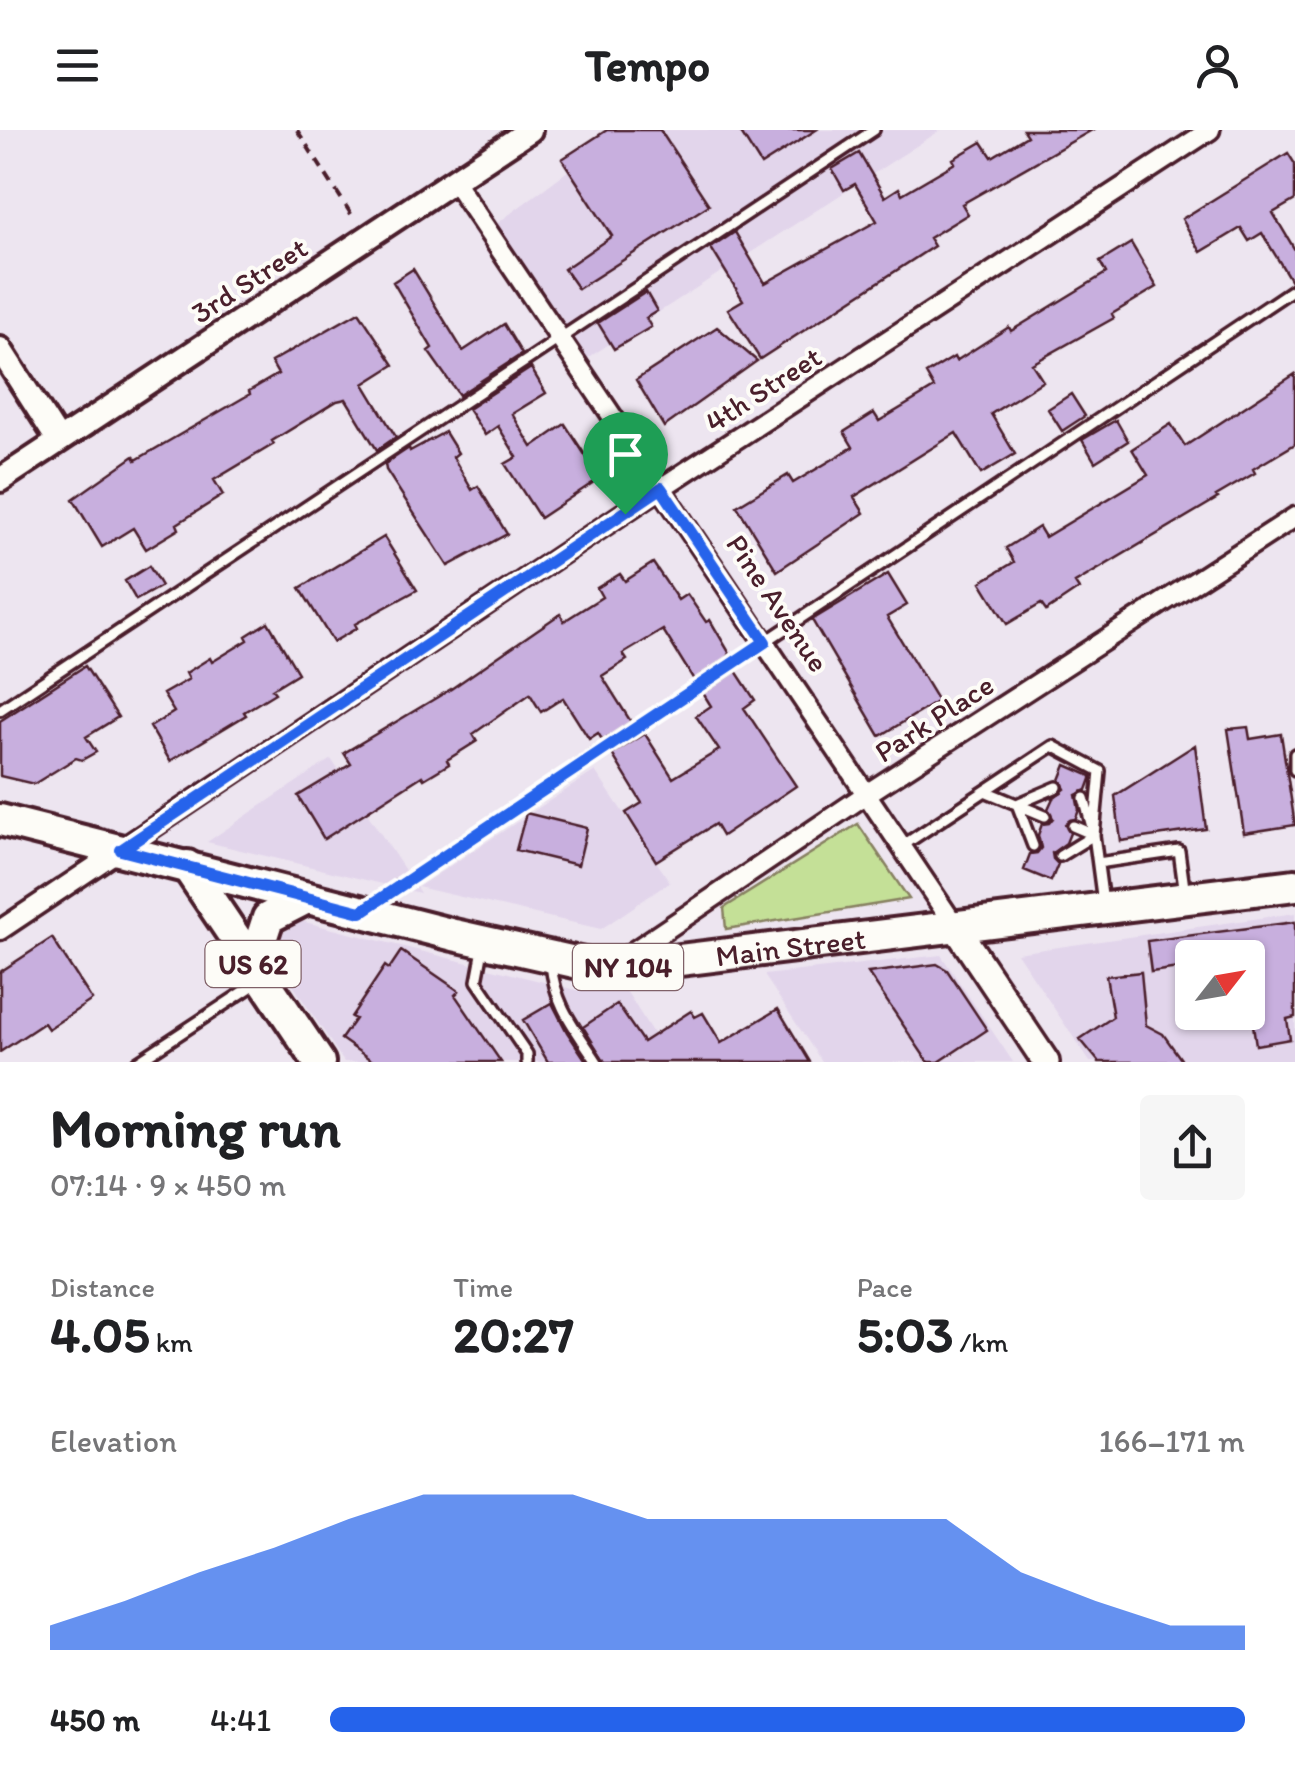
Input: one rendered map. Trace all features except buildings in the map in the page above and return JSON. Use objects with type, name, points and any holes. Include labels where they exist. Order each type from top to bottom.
[{"type":"main road","name":"Main Street","points":[[0,820],[606,970],[1295,885]]},
{"type":"main road","name":"US 62","points":[[187,866],[319,1062]]},
{"type":"main road","points":[[258,972],[268,918],[307,898]]},
{"type":"main road","name":"Pine Avenue","points":[[955,926],[1046,1062]]},
{"type":"street","name":"3rd Street","points":[[0,480],[530,130]]},
{"type":"street","name":"4th Street","points":[[0,930],[661,488],[1210,130]]},
{"type":"street","name":"Pine Avenue","points":[[454,181],[955,926]]},
{"type":"street","points":[[0,350],[58,440]]},
{"type":"street","name":"Park Place","points":[[606,970],[868,792],[1295,517]]},
{"type":"lane","points":[[0,710],[874,130]]},
{"type":"lane","points":[[361,912],[1295,288]]},
{"type":"lane","points":[[902,846],[1053,746],[1100,771],[1094,834]]},
{"type":"lane","points":[[1295,754],[1295,770]]},
{"type":"lane","points":[[1017,804],[1057,786]]},
{"type":"lane","points":[[986,791],[1045,816]]},
{"type":"lane","points":[[1084,798],[1094,834],[1104,908]]},
{"type":"lane","points":[[1017,804],[1034,846]]},
{"type":"lane","points":[[1072,826],[1094,834]]},
{"type":"lane","points":[[1060,856],[1094,834]]},
{"type":"lane","points":[[1098,863],[1180,851],[1186,898]]},
{"type":"lane","points":[[484,942],[477,981],[528,1062]]},
{"type":"lane","points":[[550,957],[554,991],[565,1015],[597,1062]]},
{"type":"lane","points":[[137,1062],[258,972]]},
{"type":"path","points":[[298,130],[366,238]]},
{"type":"shaded area","points":[[623,130],[941,130],[583,361],[495,225]]},
{"type":"shaded area","points":[[331,759],[420,893],[207,842]]},
{"type":"shaded area","points":[[595,771],[670,882],[601,929],[418,887]]},
{"type":"shaded area","points":[[1295,913],[1295,1062],[1090,1062],[1017,953]]},
{"type":"shaded area","points":[[301,921],[576,990],[625,989],[671,1062],[344,1062],[278,963],[279,935]]},
{"type":"shaded area","points":[[941,955],[1013,1062],[822,1062],[764,975]]},
{"type":"green space","points":[[858,824],[909,899],[726,929],[724,908]]},
{"type":"route","points":[[661,488],[765,642],[361,912],[121,850],[625,514],[661,488]]}]
